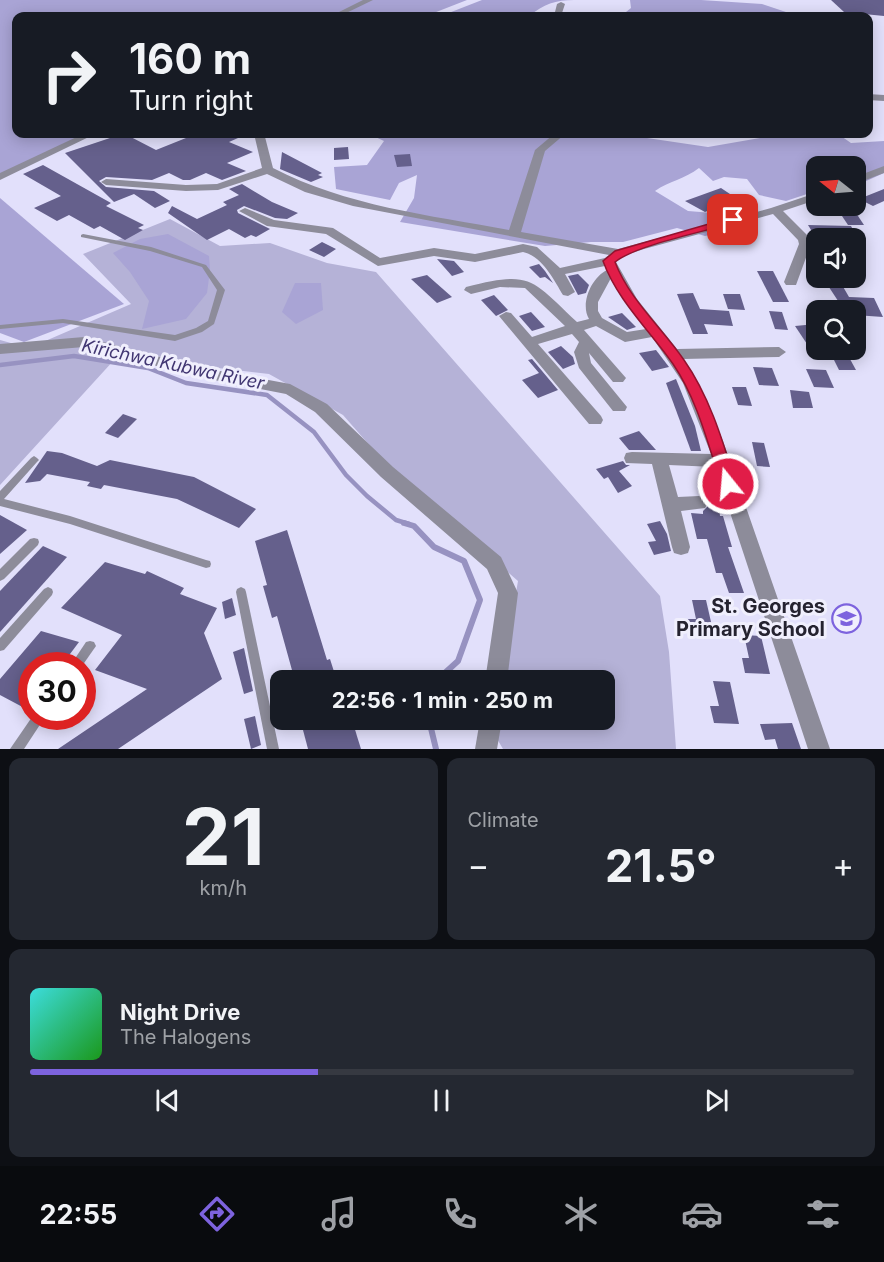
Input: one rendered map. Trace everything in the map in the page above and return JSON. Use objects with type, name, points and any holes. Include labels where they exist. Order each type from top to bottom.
[{"type":"street","points":[[343,12],[369,0]]},
{"type":"street","points":[[558,12],[561,4]]},
{"type":"street","points":[[0,177],[82,138]]},
{"type":"street","points":[[260,138],[268,170],[291,183],[325,195],[399,213],[514,234],[613,262],[654,332],[672,354],[697,395],[819,749]]},
{"type":"street","points":[[514,234],[540,150],[555,138]]},
{"type":"street","points":[[866,176],[884,169]]},
{"type":"street","points":[[106,182],[186,188],[218,187],[268,170]]},
{"type":"street","points":[[557,272],[613,262],[692,231],[775,210],[806,199]]},
{"type":"street","points":[[775,210],[804,239],[806,244],[791,282]]},
{"type":"street","points":[[245,211],[271,223],[329,231],[378,262],[434,252],[475,258],[523,248],[533,250],[557,272],[568,292]]},
{"type":"street","points":[[613,262],[591,302],[591,311],[597,321],[625,337],[654,332]]},
{"type":"street","points":[[471,290],[503,282],[521,282],[530,285],[575,328],[618,378]]},
{"type":"street","points":[[506,316],[595,420]]},
{"type":"street","points":[[530,342],[597,321]]},
{"type":"street","points":[[0,349],[84,342],[199,372],[290,389],[321,408],[387,472],[494,563],[508,593],[498,670]]},
{"type":"street","points":[[586,342],[581,352],[584,364],[619,407]]},
{"type":"street","points":[[672,354],[779,352]]},
{"type":"street","points":[[632,458],[721,461]]},
{"type":"street","points":[[659,458],[681,547]]},
{"type":"street","points":[[670,505],[699,504]]},
{"type":"street","points":[[486,749],[489,730]]},
{"type":"lane","points":[[0,327],[63,321],[176,338],[199,330],[211,322],[221,290],[204,266],[152,249],[83,236]]},
{"type":"lane","points":[[34,460],[0,499],[206,564]]},
{"type":"lane","points":[[0,576],[34,542]]},
{"type":"lane","points":[[0,646],[48,592]]},
{"type":"lane","points":[[241,592],[273,749]]},
{"type":"lane","points":[[86,652],[90,646]]},
{"type":"lane","points":[[16,749],[30,730]]},
{"type":"shaded area","points":[[0,0],[467,0],[436,12],[12,12],[12,138],[78,138],[0,174]]},
{"type":"shaded area","points":[[482,0],[574,0],[550,3],[535,12],[451,12]]},
{"type":"shaded area","points":[[630,0],[701,0],[762,4],[786,12],[626,12],[631,8]]},
{"type":"shaded area","points":[[378,138],[647,138],[708,147],[760,138],[844,138],[851,143],[884,141],[884,173],[866,181],[866,156],[806,156],[806,194],[786,201],[759,195],[747,179],[724,177],[713,181],[699,168],[655,191],[688,211],[725,214],[752,225],[705,236],[677,228],[623,242],[545,246],[400,222],[414,198],[417,175],[399,183],[390,200],[336,189],[334,167],[367,165],[384,141]]},
{"type":"shaded area","points":[[0,198],[124,304],[24,342],[0,333]]},
{"type":"shaded area","points":[[170,219],[220,246],[270,243],[327,263],[376,272],[660,596],[669,652],[676,749],[503,749],[493,730],[615,730],[615,670],[503,670],[518,581],[386,464],[343,415],[269,374],[193,365],[125,348],[0,485],[0,340],[29,348],[131,304],[83,254]]},
{"type":"shaded area","points":[[168,234],[209,256],[207,293],[186,319],[142,329],[149,301],[130,272],[113,253],[140,239]]},
{"type":"shaded area","points":[[295,283],[321,283],[323,310],[296,324],[282,312]]},
{"type":"building","points":[[831,0],[884,0],[884,16],[873,15],[873,12],[844,12]]},
{"type":"building","points":[[110,138],[133,138],[156,150],[186,138],[238,138],[229,142],[253,152],[227,163],[246,171],[222,180],[206,173],[190,180],[183,180],[169,173],[152,180],[106,177],[99,181],[106,187],[154,191],[170,201],[155,208],[134,194],[114,202],[65,153]]},
{"type":"building","points":[[348,147],[349,159],[334,160],[334,148]]},
{"type":"building","points":[[282,152],[322,173],[318,175],[323,177],[311,182],[280,169]]},
{"type":"building","points":[[410,154],[412,166],[397,167],[394,155]]},
{"type":"building","points":[[43,165],[111,203],[106,206],[144,225],[138,228],[143,230],[125,240],[100,226],[94,229],[69,215],[57,221],[34,208],[61,196],[23,174]]},
{"type":"building","points":[[242,184],[272,202],[298,213],[287,219],[275,218],[244,206],[237,210],[238,213],[270,229],[256,237],[251,235],[245,238],[229,229],[207,240],[168,213],[172,206],[197,219],[227,205],[223,202],[239,195],[229,189]]},
{"type":"building","points":[[721,188],[736,198],[733,199],[735,200],[705,212],[685,201]]},
{"type":"building","points":[[884,189],[884,201],[873,206],[866,202],[866,196]]},
{"type":"building","points":[[842,216],[858,216],[864,225],[848,225]]},
{"type":"building","points":[[808,225],[851,226],[852,228],[810,228]]},
{"type":"building","points":[[322,242],[336,249],[324,257],[309,250]]},
{"type":"building","points":[[437,259],[454,261],[464,272],[452,276]]},
{"type":"building","points":[[539,264],[553,283],[545,277],[540,278],[529,267]]},
{"type":"building","points":[[757,271],[773,271],[789,302],[773,302]]},
{"type":"building","points":[[578,274],[589,285],[586,293],[578,295],[568,276]]},
{"type":"building","points":[[427,275],[452,297],[437,303],[411,279]]},
{"type":"building","points":[[830,288],[844,288],[849,297],[874,298],[883,317],[866,316],[866,300],[837,300]]},
{"type":"building","points":[[693,293],[700,309],[729,311],[733,326],[704,324],[708,334],[693,334],[677,294]]},
{"type":"building","points":[[723,294],[740,294],[745,310],[728,309]]},
{"type":"building","points":[[494,295],[508,310],[496,316],[481,300]]},
{"type":"building","points":[[769,311],[782,312],[788,330],[775,329]]},
{"type":"building","points":[[531,312],[545,327],[532,331],[519,316]]},
{"type":"building","points":[[622,313],[636,327],[627,330],[608,317]]},
{"type":"building","points":[[806,325],[806,342],[795,326]]},
{"type":"building","points":[[561,346],[573,357],[575,364],[563,369],[548,352]]},
{"type":"building","points":[[656,350],[669,367],[652,371],[639,353]]},
{"type":"building","points":[[532,359],[558,390],[538,398],[522,380],[539,373],[528,360]]},
{"type":"building","points":[[834,360],[850,360],[856,370],[839,370]]},
{"type":"building","points":[[753,367],[772,368],[779,386],[759,385]]},
{"type":"building","points":[[806,369],[826,370],[834,388],[814,387]]},
{"type":"building","points":[[676,379],[695,426],[701,451],[691,451],[666,383]]},
{"type":"building","points":[[732,387],[746,387],[752,406],[738,405]]},
{"type":"building","points":[[790,390],[809,392],[813,408],[793,408]]},
{"type":"building","points":[[123,414],[137,419],[118,438],[105,433]]},
{"type":"building","points":[[639,431],[656,450],[629,450],[619,438]]},
{"type":"building","points":[[752,442],[764,443],[770,467],[757,466]]},
{"type":"building","points":[[47,451],[62,453],[97,466],[110,460],[194,477],[256,509],[239,528],[177,499],[104,485],[101,489],[87,486],[90,482],[47,474],[40,481],[25,483]]},
{"type":"building","points":[[623,461],[626,465],[630,465],[619,471],[632,486],[618,493],[608,477],[604,479],[596,469]]},
{"type":"building","points":[[699,479],[716,481],[720,516],[723,516],[732,547],[728,547],[744,593],[729,593],[722,573],[716,573],[707,539],[697,539],[691,513],[703,514],[710,504],[707,497],[701,494]]},
{"type":"building","points":[[0,515],[27,530],[0,554]]},
{"type":"building","points":[[660,521],[667,534],[671,551],[654,555],[648,542],[656,541],[647,524]]},
{"type":"building","points":[[287,530],[327,660],[330,659],[334,670],[292,670],[277,616],[272,618],[263,586],[267,585],[255,541]]},
{"type":"building","points":[[43,546],[67,557],[0,632],[0,591]]},
{"type":"building","points":[[105,562],[145,574],[147,571],[184,588],[180,594],[217,608],[204,633],[222,679],[118,749],[58,749],[86,730],[96,730],[96,723],[147,689],[96,670],[122,635],[61,608]]},
{"type":"building","points":[[232,598],[236,615],[225,619],[222,602]]},
{"type":"building","points":[[692,600],[706,600],[714,635],[692,634],[688,619],[696,619]]},
{"type":"building","points":[[41,631],[79,642],[72,652],[23,652]]},
{"type":"building","points":[[744,635],[761,636],[770,674],[745,673],[742,658],[749,658]]},
{"type":"building","points":[[244,648],[253,691],[244,694],[233,652]]},
{"type":"building","points":[[18,658],[18,705],[0,695],[0,679]]},
{"type":"building","points":[[713,681],[730,682],[739,724],[714,723],[710,706],[719,706]]},
{"type":"building","points":[[255,716],[261,745],[251,749],[244,719]]},
{"type":"building","points":[[792,723],[801,749],[778,749],[775,739],[765,740],[760,724]]},
{"type":"building","points":[[303,730],[355,730],[361,749],[308,749]]},
{"type":"waterway","name":"Kirichwa Kubwa River","points":[[0,365],[74,356],[148,368],[186,383],[267,395],[314,432],[346,475],[367,496],[396,520],[409,524]]},
{"type":"waterway","name":"Kirichwa Kubwa River","points":[[404,523],[414,526],[434,547],[464,561],[480,600],[458,661],[448,670]]},
{"type":"waterway","name":"Kirichwa Kubwa River","points":[[431,730],[436,749]]},
{"type":"place","name":"St. Georges Primary School","points":[[846,618]]},
{"type":"route","points":[[728,484],[715,441],[697,395],[680,364],[644,318],[613,272],[609,261],[619,253],[640,246],[733,220]]}]
